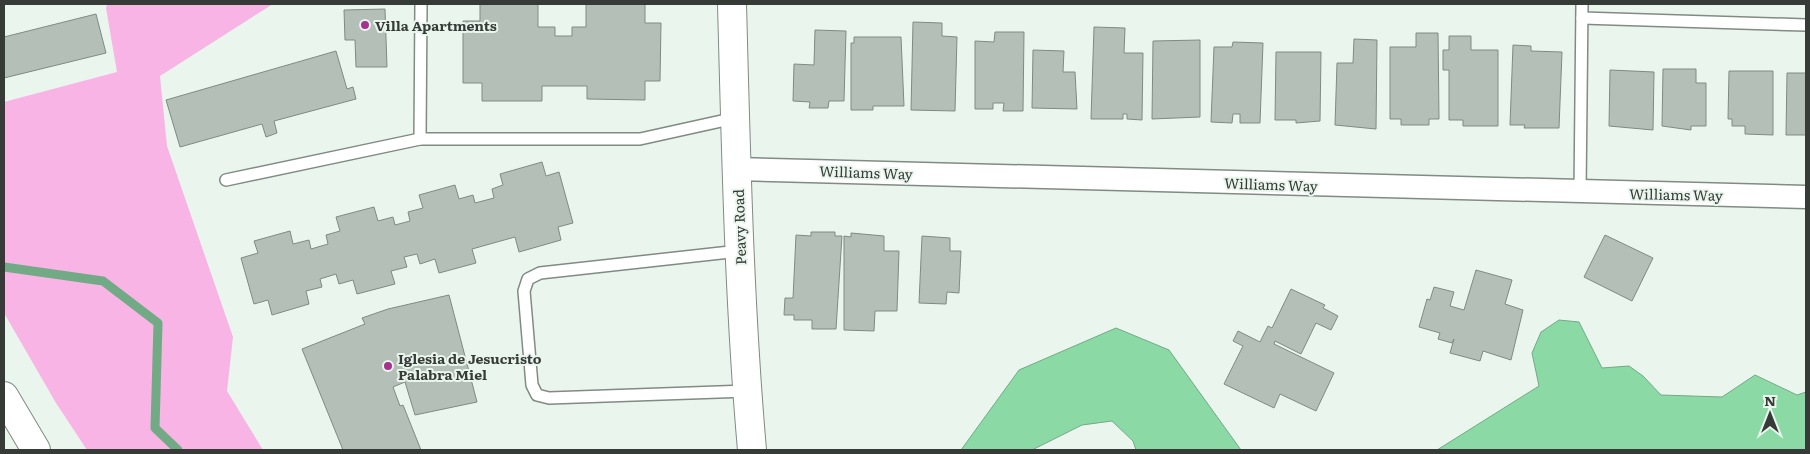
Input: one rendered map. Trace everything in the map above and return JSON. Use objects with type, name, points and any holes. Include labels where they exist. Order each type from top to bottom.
[{"type":"street","name":"Peavy Road","points":[[732,4],[739,251],[752,450]]},
{"type":"street","name":"Williams Way","points":[[736,169],[1806,197]]},
{"type":"street","points":[[4,396],[36,450]]},
{"type":"lane","points":[[420,140],[422,4]]},
{"type":"lane","points":[[1580,192],[1582,4]]},
{"type":"lane","points":[[1582,18],[1806,25]]},
{"type":"lane","points":[[226,180],[420,140],[640,140],[735,118]]},
{"type":"lane","points":[[739,251],[540,273],[528,279],[524,292],[532,385],[537,395],[549,398],[747,391]]},
{"type":"shaded area","points":[[107,4],[273,4],[160,76],[167,146],[233,337],[227,391],[263,450],[87,450],[56,403],[4,313],[4,102],[117,72],[106,8]]},
{"type":"shaded area","points":[[1559,320],[1579,322],[1602,368],[1629,366],[1643,376],[1661,395],[1722,397],[1755,375],[1797,395],[1806,392],[1806,450],[1437,450],[1539,386],[1532,353],[1541,332]]},
{"type":"shaded area","points":[[1116,328],[1169,350],[1241,450],[1136,450],[1133,441],[1112,421],[1082,425],[1032,450],[961,450],[1019,370]]},
{"type":"building","points":[[480,4],[538,4],[538,27],[555,27],[555,36],[572,36],[572,27],[586,27],[586,4],[645,4],[645,23],[661,23],[660,81],[645,81],[645,100],[587,99],[587,86],[542,86],[542,101],[482,101],[482,83],[463,83],[463,21],[480,21]]},
{"type":"building","name":"Villa Apartments","points":[[385,9],[387,67],[356,67],[355,40],[345,40],[344,10]]},
{"type":"building","points":[[96,14],[106,53],[4,78],[4,37]]},
{"type":"building","points":[[913,22],[942,23],[942,36],[957,37],[955,111],[911,110]]},
{"type":"building","points":[[1094,27],[1125,28],[1124,53],[1143,53],[1142,120],[1127,119],[1127,114],[1123,114],[1123,119],[1091,119]]},
{"type":"building","points":[[815,30],[846,31],[844,101],[829,101],[828,108],[809,108],[810,102],[793,101],[794,64],[814,65]]},
{"type":"building","points":[[995,32],[1024,32],[1023,111],[1003,111],[1004,103],[993,103],[993,109],[975,109],[975,41],[994,42]]},
{"type":"building","points":[[1416,33],[1438,33],[1439,119],[1429,119],[1429,125],[1401,125],[1401,119],[1390,119],[1390,47],[1416,47]]},
{"type":"building","points":[[1449,36],[1471,36],[1471,50],[1498,50],[1498,126],[1463,126],[1463,120],[1449,120],[1449,70],[1443,70],[1443,50],[1449,50]]},
{"type":"building","points":[[854,37],[901,37],[904,106],[873,106],[873,110],[851,110],[851,43],[854,43]]},
{"type":"building","points":[[1354,39],[1377,40],[1376,129],[1335,125],[1337,63],[1353,63]]},
{"type":"building","points":[[1200,40],[1200,117],[1152,119],[1153,41]]},
{"type":"building","points":[[1233,42],[1263,43],[1260,123],[1240,123],[1240,114],[1233,114],[1232,123],[1211,122],[1214,47],[1232,47]]},
{"type":"building","points":[[1513,45],[1531,46],[1531,51],[1562,52],[1559,128],[1524,128],[1525,125],[1510,125]]},
{"type":"building","points":[[1033,50],[1064,51],[1063,72],[1075,72],[1077,109],[1032,108]]},
{"type":"building","points":[[336,51],[347,89],[353,87],[356,99],[274,121],[277,133],[266,137],[262,124],[180,147],[166,100]]},
{"type":"building","points":[[1276,52],[1321,52],[1320,121],[1296,123],[1296,120],[1275,120]]},
{"type":"building","points":[[1663,69],[1696,69],[1696,83],[1706,83],[1706,126],[1691,126],[1691,130],[1662,126]]},
{"type":"building","points":[[1610,70],[1654,72],[1653,130],[1609,126]]},
{"type":"building","points":[[1729,71],[1773,71],[1773,135],[1745,134],[1745,126],[1732,126],[1732,119],[1728,119]]},
{"type":"building","points":[[1787,73],[1806,73],[1806,135],[1786,135]]},
{"type":"building","points":[[542,162],[546,176],[559,172],[573,223],[558,227],[561,240],[519,252],[515,237],[472,249],[476,263],[439,273],[435,259],[420,264],[417,254],[404,257],[407,267],[391,271],[395,284],[357,294],[353,280],[339,284],[336,274],[320,279],[322,287],[306,291],[309,304],[272,315],[268,300],[254,304],[241,258],[258,253],[254,241],[290,231],[293,244],[309,240],[311,249],[328,244],[326,235],[340,231],[336,217],[374,207],[378,221],[393,217],[395,225],[410,221],[408,212],[423,208],[419,195],[455,185],[459,199],[473,195],[475,203],[494,198],[492,189],[503,185],[500,174]]},
{"type":"building","points":[[811,232],[835,232],[835,236],[842,236],[836,329],[812,329],[812,320],[794,320],[794,315],[784,315],[785,298],[793,298],[796,235],[811,236]]},
{"type":"building","points":[[851,233],[884,236],[884,251],[899,251],[897,311],[875,311],[874,331],[844,330],[844,236],[851,237]]},
{"type":"building","points":[[1605,235],[1653,258],[1632,301],[1584,277]]},
{"type":"building","points":[[922,236],[950,238],[950,251],[961,251],[959,293],[947,292],[946,304],[919,303]]},
{"type":"building","points":[[1476,270],[1512,280],[1505,304],[1523,310],[1511,360],[1483,351],[1480,361],[1450,353],[1454,339],[1452,343],[1438,339],[1440,333],[1419,327],[1427,299],[1430,300],[1434,287],[1454,292],[1450,306],[1464,310]]},
{"type":"building","points":[[1291,289],[1325,305],[1323,308],[1338,316],[1331,330],[1316,323],[1301,354],[1275,341],[1274,344],[1334,373],[1316,411],[1280,394],[1274,408],[1224,384],[1243,346],[1233,341],[1238,331],[1260,342],[1268,326],[1272,328]]},
{"type":"building","name":"Iglesia de Jesucristo Palabra Miel","points":[[449,295],[477,402],[415,415],[405,382],[393,387],[400,406],[403,405],[421,450],[343,450],[302,349],[365,324],[362,318],[388,309]]},
{"type":"waterway","points":[[4,267],[103,281],[158,323],[155,428],[178,450]]},
{"type":"place","name":"Villa Apartments","points":[[365,25]]},
{"type":"place","name":"Iglesia de Jesucristo Palabra Miel","points":[[388,366]]}]
